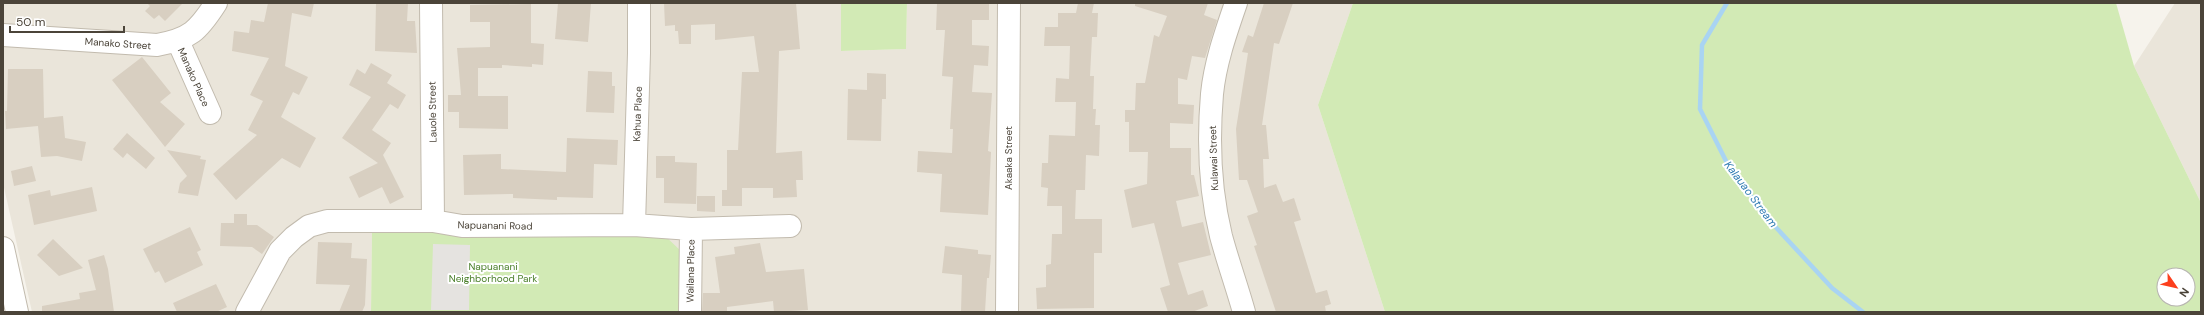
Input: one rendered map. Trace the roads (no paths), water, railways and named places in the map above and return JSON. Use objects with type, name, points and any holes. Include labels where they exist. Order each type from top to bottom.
[{"type":"street","name":"Manako Street","points":[[3,35],[157,45],[178,41],[201,26],[216,3]]},
{"type":"street","name":"Lauole Street","points":[[431,3],[433,221]]},
{"type":"street","name":"Kahua Place","points":[[634,225],[640,53],[639,3]]},
{"type":"street","name":"Akaaka Street","points":[[1008,312],[1009,3]]},
{"type":"street","name":"Kulawai Street","points":[[1236,3],[1223,40],[1212,93],[1211,151],[1214,194],[1221,236],[1244,312]]},
{"type":"street","name":"Manako Place","points":[[178,41],[210,112]]},
{"type":"street","name":"Napuanani Road","points":[[246,312],[280,251],[294,237],[309,226],[327,221],[433,221],[462,226],[634,225],[691,229],[790,226]]},
{"type":"street","name":"Wailana Place","points":[[690,312],[691,229]]},
{"type":"street","points":[[3,248],[17,312]]},
{"type":"waterway","name":"Kalauao Stream","points":[[1727,3],[1702,45],[1700,109],[1729,167],[1770,221],[1832,288],[1863,312]]},
{"type":"park label","name":"Napuanani Neighborhood Park","points":[[493,272]]}]
